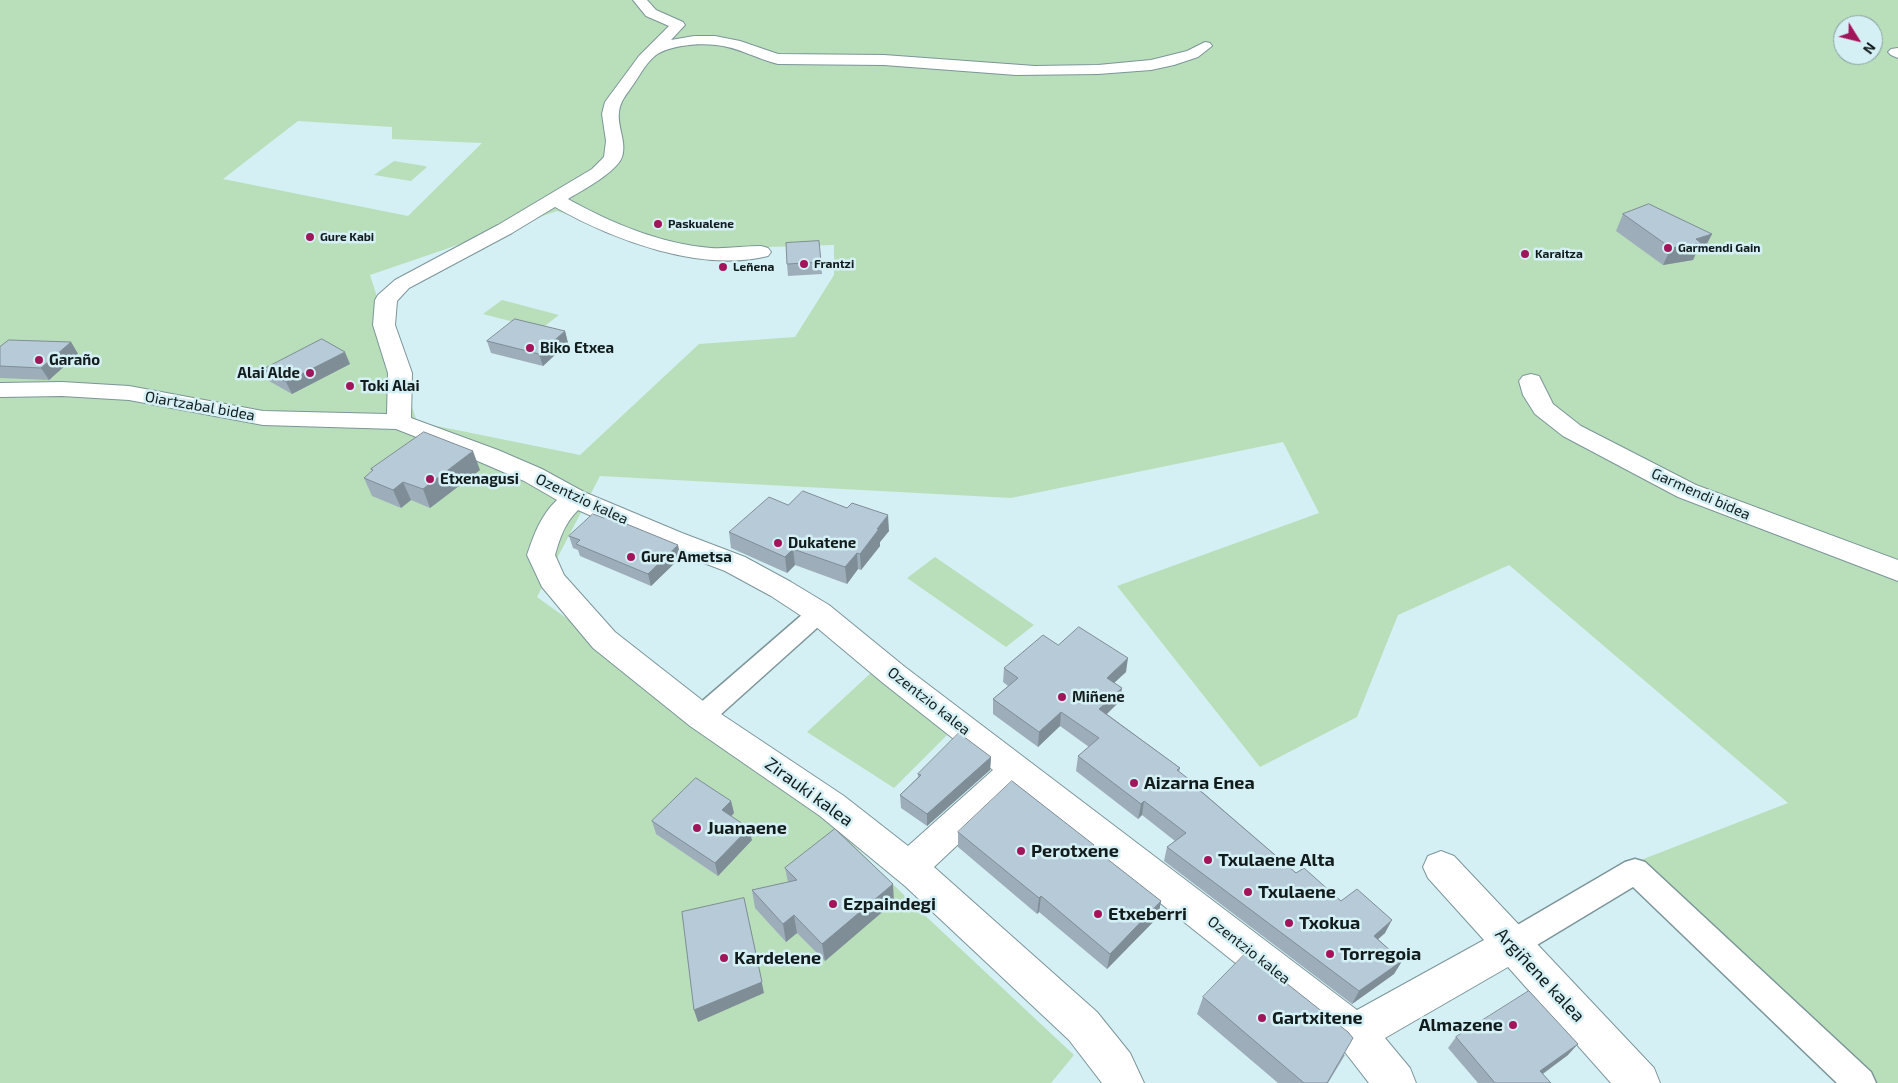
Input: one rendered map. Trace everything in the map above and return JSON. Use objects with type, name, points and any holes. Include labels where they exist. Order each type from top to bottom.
[{"type":"street","points":[[399,422],[400,373],[384,325],[386,300],[402,284],[506,229],[598,173],[613,158],[615,141],[610,114],[613,102],[644,59],[678,25],[651,12],[640,0]]},
{"type":"street","points":[[653,50],[683,42],[716,40],[734,43],[777,58],[883,60],[1034,71],[1123,68],[1159,64],[1184,58],[1200,51],[1205,46]]},
{"type":"street","points":[[554,199],[574,211],[613,229],[640,238],[706,253],[762,252]]},
{"type":"street","name":"Garmendi bidea","points":[[1531,381],[1535,395],[1544,408],[1572,431],[1687,491],[1898,571]]},
{"type":"street","name":"Oiartzabal bidea","points":[[0,390],[62,389],[129,393],[263,418],[399,422]]},
{"type":"street","name":"Ozentzio kalea","points":[[399,422],[489,456],[533,475],[575,498],[672,540],[735,564],[781,589],[819,613],[1355,1033],[1394,1083]]},
{"type":"street","name":"Zirauki kalea","points":[[575,498],[558,514],[548,532],[542,555],[552,580],[604,640],[701,716],[832,806],[908,868],[1084,1026],[1116,1067],[1123,1083]]},
{"type":"street","points":[[701,716],[819,613]]},
{"type":"street","points":[[908,868],[1016,769]]},
{"type":"street","name":"Argiñene kalea","points":[[1441,867],[1639,1083]]},
{"type":"street","points":[[1355,1033],[1636,871],[1860,1083]]},
{"type":"green space","points":[[0,0],[1898,0],[1898,1083],[1870,1083],[1633,863],[1788,803],[1509,565],[1398,615],[1357,717],[1260,767],[1117,586],[1319,513],[1283,442],[1011,498],[600,476],[537,597],[777,769],[917,908],[1074,1055],[1051,1083],[0,1083]],"holes":[[[298,121],[392,127],[392,139],[482,143],[408,216],[223,179]],[[557,211],[668,250],[834,245],[834,275],[795,337],[699,344],[580,455],[417,422],[370,275]]]},
{"type":"green space","points":[[394,161],[427,167],[411,181],[374,175]]},
{"type":"green space","points":[[502,300],[559,315],[541,329],[483,314]]},
{"type":"green space","points":[[935,557],[1034,625],[1006,647],[907,578]]},
{"type":"green space","points":[[873,671],[950,732],[894,788],[807,732]]},
{"type":"building","points":[[1649,204],[1712,234],[1696,239],[1701,243],[1671,248],[1623,214]]},
{"type":"building","points":[[819,241],[821,262],[787,264],[786,243]]},
{"type":"building","points":[[515,319],[565,331],[539,354],[487,341]]},
{"type":"building","points":[[322,339],[345,352],[286,382],[264,369]]},
{"type":"building","points":[[9,340],[71,342],[41,368],[0,366],[0,347]]},
{"type":"building","points":[[424,432],[473,451],[423,489],[403,482],[393,490],[364,478],[373,470],[371,469]]},
{"type":"building","points":[[803,491],[847,508],[852,503],[888,515],[860,554],[857,553],[845,567],[793,549],[785,557],[729,532],[769,497],[788,505]]},
{"type":"building","name":"Gure Ametsa","points":[[593,514],[604,518],[607,516],[678,545],[648,574],[576,544],[580,540],[569,536]]},
{"type":"building","points":[[1079,627],[1128,658],[1107,678],[1122,688],[1099,709],[1180,768],[1177,770],[1199,787],[1197,788],[1296,873],[1304,868],[1341,901],[1357,889],[1392,920],[1374,936],[1402,961],[1359,991],[1167,847],[1186,833],[1144,801],[1141,804],[1078,756],[1099,738],[1061,712],[1039,732],[993,699],[1018,678],[1004,668],[1043,635],[1058,645]]},
{"type":"building","points":[[959,733],[991,757],[927,814],[900,795]]},
{"type":"building","name":"Juanaene","points":[[696,778],[731,801],[722,810],[749,828],[715,863],[652,821]]},
{"type":"building","points":[[1012,781],[1094,845],[1092,847],[1161,901],[1110,954],[1041,896],[1039,898],[958,832]]},
{"type":"building","name":"Ezpaindegi","points":[[835,829],[893,884],[822,944],[794,915],[783,924],[752,890],[797,880],[785,868]]},
{"type":"building","name":"Kardelene","points":[[744,898],[762,982],[694,1010],[682,912]]},
{"type":"building","name":"Gartxitene","points":[[1247,952],[1348,1032],[1353,1038],[1327,1083],[1304,1083],[1203,997]]},
{"type":"building","name":"Almazene","points":[[1529,991],[1578,1044],[1540,1071],[1551,1083],[1495,1083],[1456,1037]]},
{"type":"place","name":"Paskualene","points":[[658,224]]},
{"type":"place","name":"Gure Kabi","points":[[310,237]]},
{"type":"place","name":"Garmendi Gain","points":[[1668,248]]},
{"type":"place","name":"Karaitza","points":[[1525,254]]},
{"type":"place","name":"Frantzi","points":[[804,264]]},
{"type":"place","name":"Leñena","points":[[723,267]]},
{"type":"place","name":"Biko Etxea","points":[[530,348]]},
{"type":"place","name":"Garaño","points":[[39,360]]},
{"type":"place","name":"Alai Alde","points":[[310,373]]},
{"type":"place","name":"Toki Alai","points":[[350,386]]},
{"type":"place","name":"Etxenagusi","points":[[430,479]]},
{"type":"place","name":"Dukatene","points":[[778,543]]},
{"type":"place","name":"Gure Ametsa","points":[[631,557]]},
{"type":"place","name":"Miñene","points":[[1062,697]]},
{"type":"place","name":"Aizarna Enea","points":[[1134,783]]},
{"type":"place","name":"Juanaene","points":[[697,828]]},
{"type":"place","name":"Perotxene","points":[[1021,851]]},
{"type":"place","name":"Txulaene Alta","points":[[1208,860]]},
{"type":"place","name":"Txulaene","points":[[1248,892]]},
{"type":"place","name":"Ezpaindegi","points":[[833,904]]},
{"type":"place","name":"Etxeberri","points":[[1098,914]]},
{"type":"place","name":"Txokua","points":[[1289,923]]},
{"type":"place","name":"Torregoia","points":[[1330,954]]},
{"type":"place","name":"Kardelene","points":[[724,958]]},
{"type":"place","name":"Gartxitene","points":[[1262,1018]]},
{"type":"place","name":"Almazene","points":[[1513,1025]]}]
